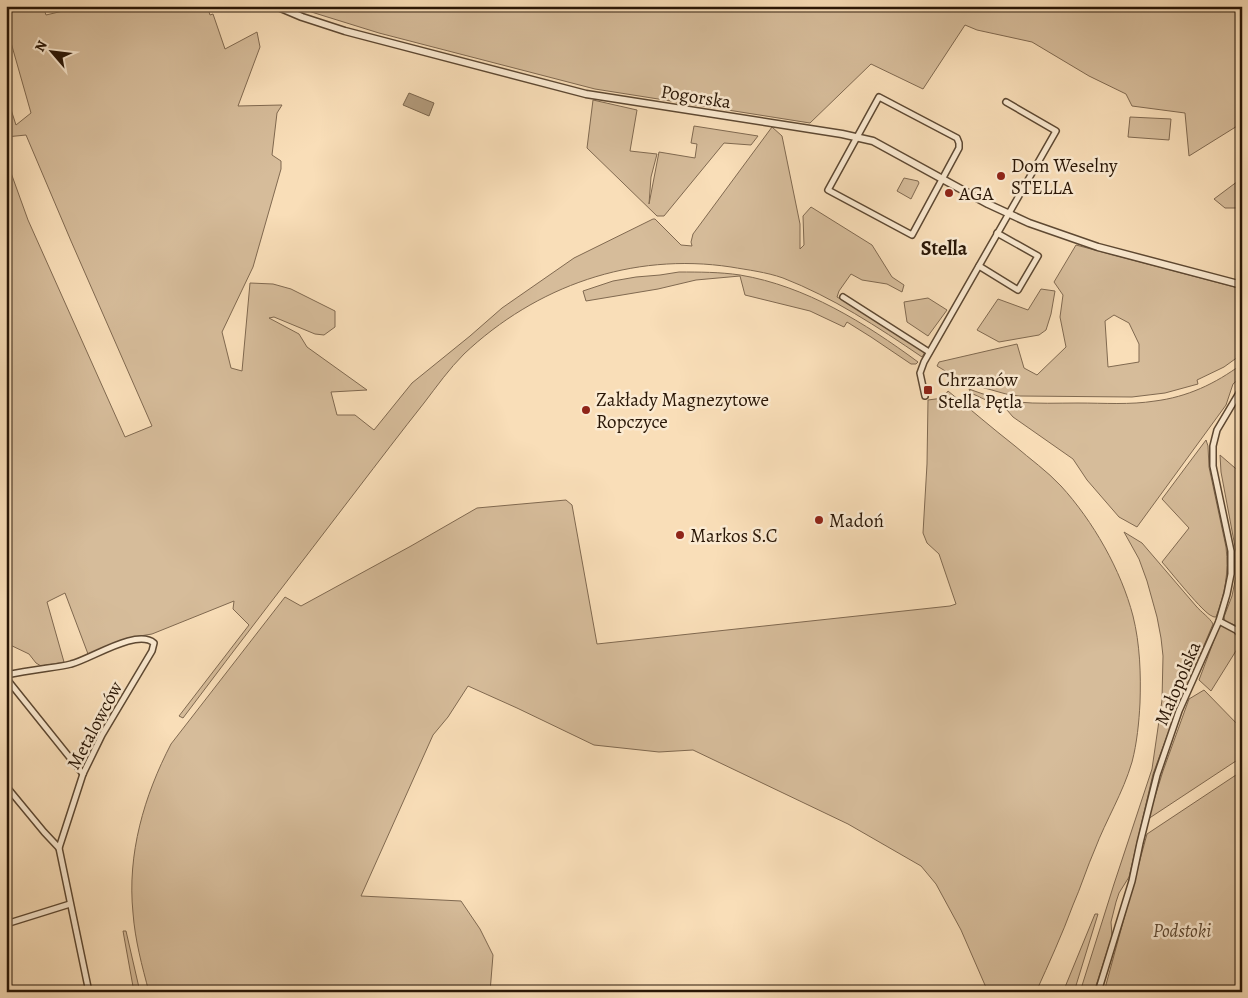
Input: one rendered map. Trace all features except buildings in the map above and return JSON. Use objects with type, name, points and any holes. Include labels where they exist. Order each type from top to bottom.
[{"type":"street","name":"Pogorska","points":[[276,6],[302,17],[345,30],[586,94],[873,141],[1008,214],[1046,229],[1098,247],[1242,285]]},
{"type":"street","points":[[879,97],[957,138],[959,148],[912,235],[828,190],[857,137],[879,97]]},
{"type":"street","points":[[925,396],[920,373],[929,352],[1056,131],[1006,102]]},
{"type":"street","points":[[979,266],[1018,290],[1038,256],[998,233]]},
{"type":"street","points":[[843,297],[929,352]]},
{"type":"street","name":"Małopolska","points":[[1098,992],[1132,881],[1158,775],[1179,711],[1219,621],[1228,594],[1231,574],[1231,551],[1213,466],[1213,446],[1217,430],[1242,388]]},
{"type":"street","points":[[1219,621],[1236,630],[1242,636]]},
{"type":"street","name":"Metalowców","points":[[6,676],[71,664],[89,658],[111,646],[134,640],[151,640],[154,643],[152,651],[102,735],[83,774],[59,848],[89,992]]},
{"type":"street","points":[[6,676],[83,774]]},
{"type":"street","points":[[6,786],[59,848]]},
{"type":"street","points":[[6,924],[70,904]]},
{"type":"green space","points":[[6,6],[43,6],[46,15],[84,6],[207,6],[210,15],[213,14],[225,49],[257,32],[260,47],[238,106],[282,105],[277,113],[272,155],[281,161],[281,169],[253,267],[222,332],[231,368],[242,371],[250,283],[273,284],[291,289],[335,311],[335,327],[324,335],[315,334],[274,317],[269,318],[299,334],[307,347],[367,390],[331,392],[337,415],[355,415],[374,430],[412,383],[502,308],[574,258],[653,219],[681,245],[692,246],[693,234],[772,127],[782,136],[800,224],[800,249],[804,245],[803,216],[811,207],[872,245],[892,277],[904,285],[902,292],[887,284],[862,280],[851,274],[837,297],[925,352],[922,357],[837,303],[783,278],[764,273],[731,267],[694,264],[658,265],[622,270],[587,279],[554,293],[522,310],[492,330],[464,354],[443,378],[183,718],[179,716],[249,625],[233,609],[234,601],[152,634],[119,641],[88,654],[65,593],[47,602],[64,662],[41,666],[29,654],[6,643],[6,442],[10,440],[6,430],[6,159],[28,220],[125,437],[152,426],[26,135],[6,137],[6,94],[16,125],[31,113],[6,25]]},
{"type":"green space","points":[[292,6],[1242,6],[1242,123],[1189,156],[1185,113],[1132,106],[1126,94],[1089,76],[1032,42],[977,30],[965,25],[923,89],[871,64],[810,123],[595,89],[379,33]]},
{"type":"green space","points":[[593,100],[637,110],[630,151],[657,154],[651,177],[649,204],[659,152],[695,158],[697,144],[691,143],[694,126],[758,136],[751,145],[724,143],[664,216],[657,216],[587,148]]},
{"type":"green space","points":[[1130,117],[1171,119],[1169,140],[1128,137]]},
{"type":"green space","points":[[904,178],[918,181],[919,183],[911,199],[897,191]]},
{"type":"green space","points":[[1242,178],[1241,208],[1225,208],[1214,199]]},
{"type":"green space","points":[[1076,245],[1242,289],[1242,354],[1224,367],[1197,380],[1198,384],[1165,393],[1132,397],[1019,396],[1006,394],[981,387],[952,375],[937,366],[939,362],[1017,344],[1024,368],[1037,375],[1066,347],[1060,317],[1063,295],[1054,282]],"holes":[[[1114,315],[1129,323],[1139,344],[1139,362],[1108,367],[1105,321]]]},
{"type":"green space","points":[[679,272],[740,275],[788,288],[811,297],[856,320],[918,362],[911,364],[847,322],[844,327],[810,311],[745,295],[740,276],[696,280],[658,289],[586,301],[583,291],[613,281]]},
{"type":"green space","points":[[1041,289],[1055,291],[1046,330],[1039,335],[999,342],[977,330],[998,299],[1028,310]]},
{"type":"green space","points":[[928,298],[947,310],[928,336],[907,322],[904,302]]},
{"type":"green space","points":[[1242,364],[1242,376],[1233,384],[1226,405],[1137,527],[1119,517],[1087,480],[1073,459],[1013,417],[1007,410],[971,393],[969,389],[999,399],[1025,403],[1117,404],[1146,402],[1189,393],[1222,378]]},
{"type":"green space","points":[[948,391],[1044,470],[1073,500],[1095,530],[1121,581],[1133,616],[1139,648],[1140,703],[1138,732],[1132,762],[1036,992],[988,992],[961,930],[936,884],[921,866],[848,824],[693,750],[659,752],[594,745],[468,686],[448,717],[433,735],[361,896],[461,901],[480,929],[493,955],[490,992],[149,992],[135,933],[132,891],[135,847],[153,784],[171,744],[285,597],[301,606],[477,508],[566,500],[572,505],[597,644],[950,606],[956,604],[939,554],[927,543],[923,533],[928,400],[943,398]]},
{"type":"green space","points":[[1206,440],[1209,467],[1227,556],[1226,583],[1216,617],[1213,617],[1202,608],[1162,562],[1189,528],[1162,499]]},
{"type":"green space","points":[[1220,455],[1242,474],[1242,628],[1225,621],[1224,617],[1232,596],[1236,576],[1236,552],[1221,472]]},
{"type":"green space","points":[[1124,532],[1142,543],[1213,624],[1177,709],[1153,774],[1129,877],[1116,902],[1111,922],[1112,936],[1094,992],[1080,992],[1152,769],[1162,700],[1163,656],[1157,617],[1139,559]]},
{"type":"green space","points":[[1222,625],[1237,634],[1240,642],[1211,691],[1199,680],[1219,627]]},
{"type":"green space","points":[[1204,690],[1242,729],[1242,757],[1148,819],[1189,699]]},
{"type":"green space","name":"Podstoki","points":[[1242,771],[1242,992],[1104,992],[1147,834]]},
{"type":"green space","points":[[1095,914],[1098,914],[1074,992],[1063,992]]},
{"type":"green space","points":[[123,931],[126,931],[140,992],[134,992]]},
{"type":"shaded area","points":[[409,93],[434,103],[429,116],[403,105]]},
{"type":"place","name":"Dom Weselny STELLA","points":[[1001,176]]},
{"type":"place","name":"AGA","points":[[949,193]]},
{"type":"place","name":"Chrzanów Stella Pętla","points":[[928,390]]},
{"type":"place","name":"Zakłady Magnezytowe Ropczyce","points":[[586,410]]},
{"type":"place","name":"Madoń","points":[[819,520]]},
{"type":"place","name":"Markos S.C","points":[[680,535]]},
{"type":"district","name":"Stella","points":[[944,248]]}]
